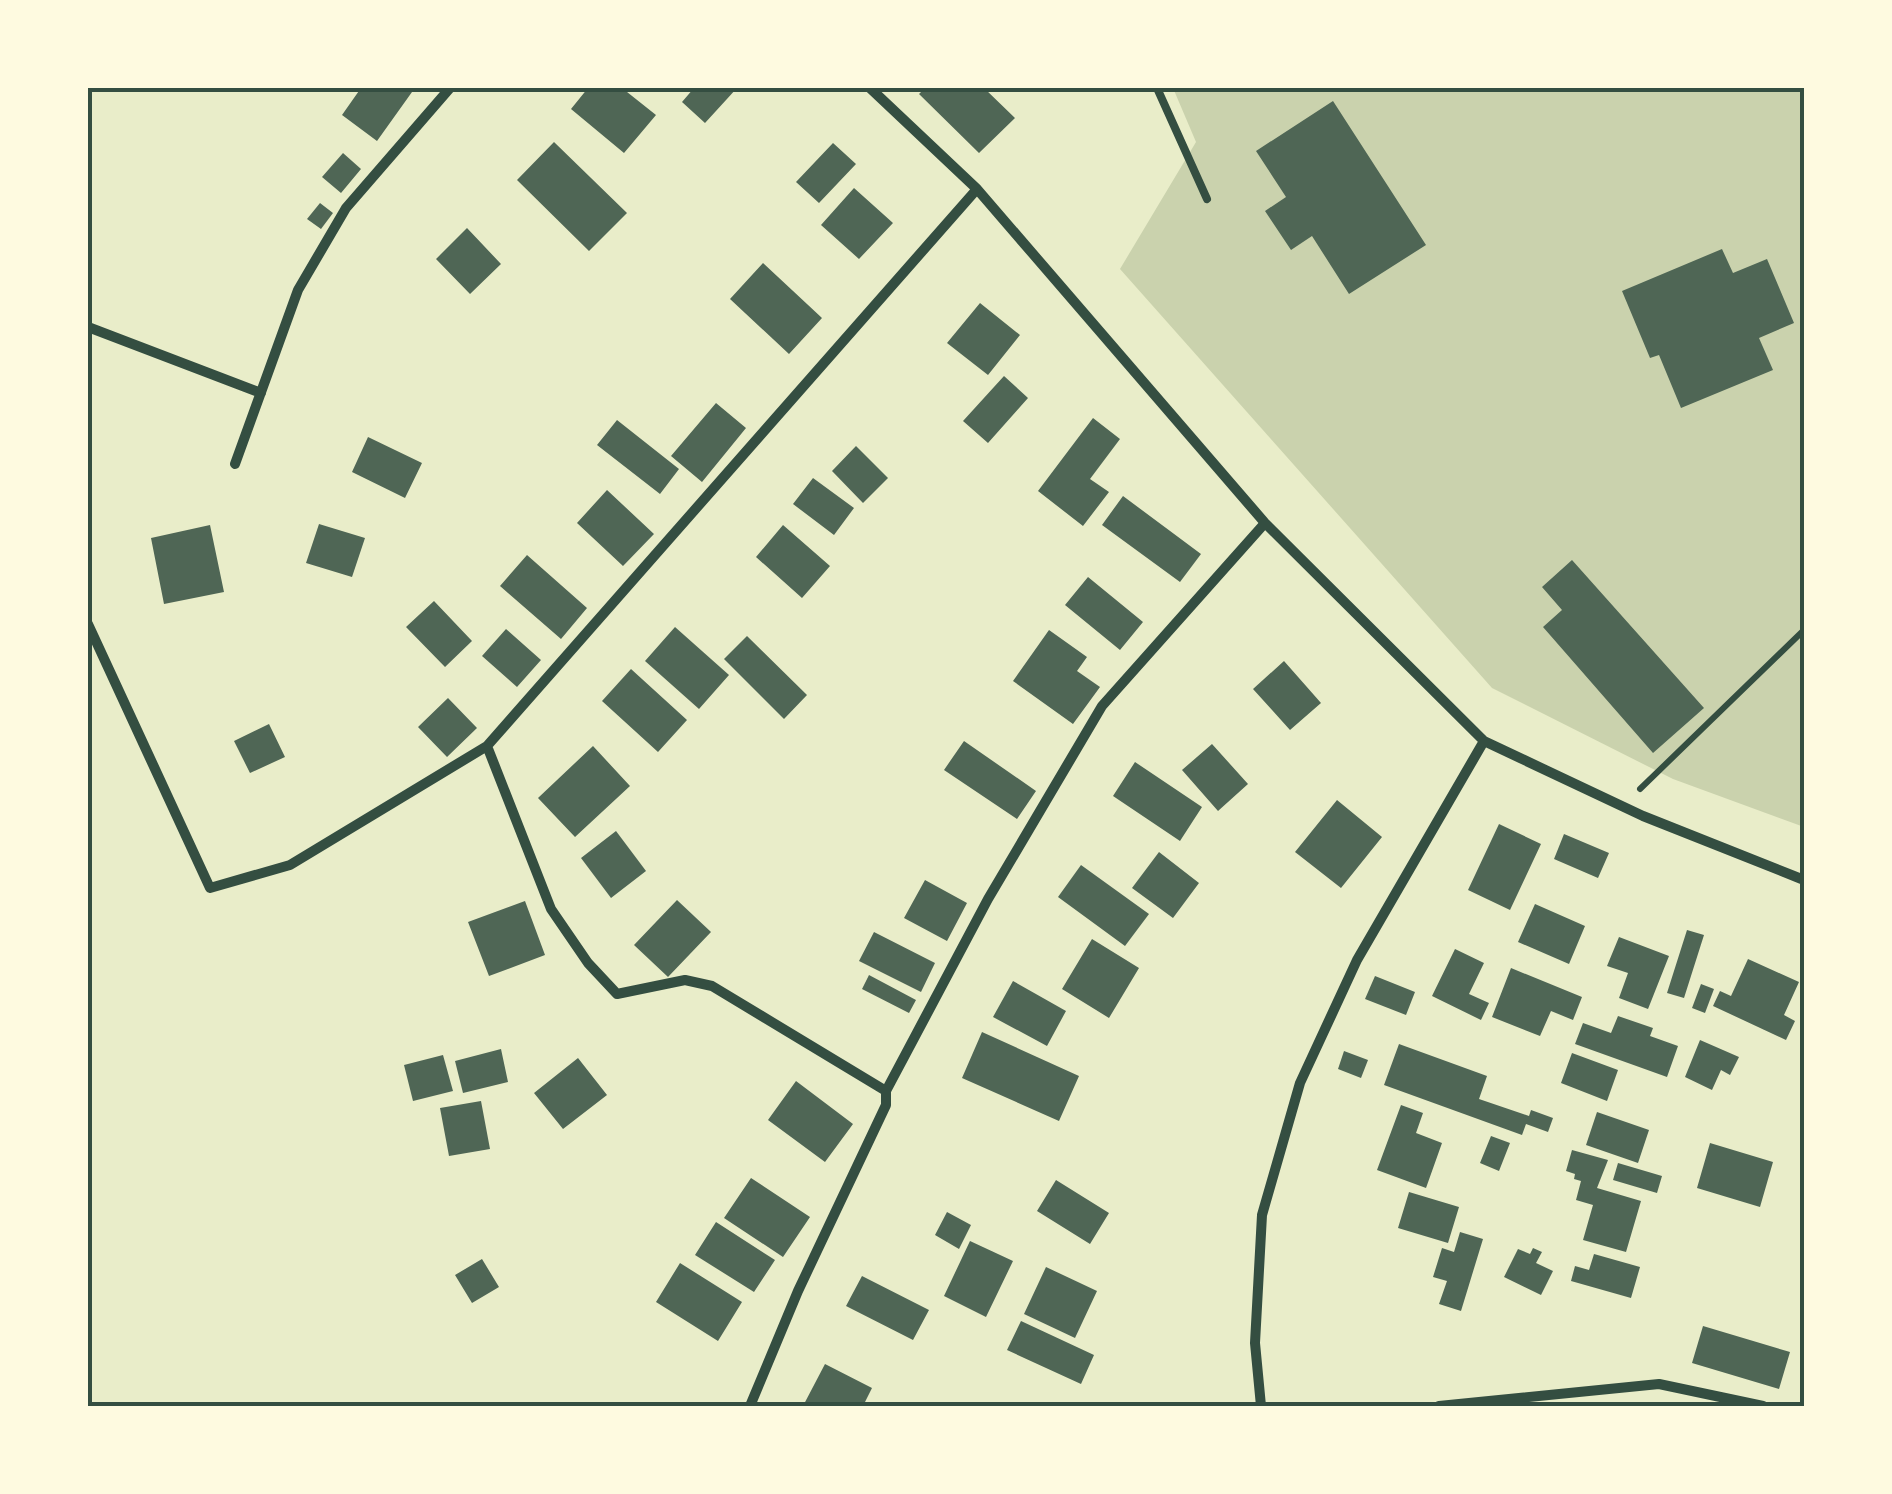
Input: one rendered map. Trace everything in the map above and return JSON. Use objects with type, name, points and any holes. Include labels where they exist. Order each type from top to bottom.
[{"type":"street","points":[[235,464],[298,290],[346,208],[450,88]]},
{"type":"street","points":[[870,88],[977,190],[1265,523],[1484,741],[1622,806],[1804,880]]},
{"type":"street","points":[[88,624],[210,888],[290,865],[487,746],[977,190]]},
{"type":"street","points":[[88,327],[261,392]]},
{"type":"street","points":[[750,1406],[798,1291],[886,1105],[886,1091],[988,899],[1102,706],[1265,523]]},
{"type":"street","points":[[1261,1406],[1255,1343],[1262,1215],[1300,1083],[1357,960],[1484,741]]},
{"type":"street","points":[[487,746],[551,910],[588,963],[617,994],[685,980],[712,986],[886,1091]]},
{"type":"street","points":[[1439,1406],[1659,1384],[1763,1406]]},
{"type":"lane","points":[[1157,88],[1207,199]]},
{"type":"path","points":[[1622,806],[1804,630]]},
{"type":"green space","points":[[1173,88],[1804,88],[1804,827],[1673,779],[1492,688],[1120,269],[1196,142]]},
{"type":"building","points":[[361,88],[407,88],[412,92],[377,141],[342,115]]},
{"type":"building","points":[[588,88],[622,88],[656,115],[624,153],[571,109]]},
{"type":"building","points":[[694,88],[737,88],[705,123],[682,102]]},
{"type":"building","points":[[925,88],[984,88],[1015,118],[979,153],[919,94]]},
{"type":"building","points":[[1333,101],[1426,245],[1349,294],[1312,236],[1291,250],[1265,211],[1286,197],[1256,151]]},
{"type":"building","points":[[554,142],[627,213],[589,251],[517,180]]},
{"type":"building","points":[[833,143],[856,164],[819,203],[796,182]]},
{"type":"building","points":[[343,153],[361,169],[341,193],[322,177]]},
{"type":"building","points":[[854,188],[893,223],[859,259],[821,225]]},
{"type":"building","points":[[320,203],[333,213],[321,229],[307,219]]},
{"type":"building","points":[[467,228],[501,264],[470,294],[436,259]]},
{"type":"building","points":[[1722,249],[1733,273],[1767,259],[1794,323],[1759,338],[1773,370],[1681,408],[1659,355],[1650,358],[1622,291]]},
{"type":"building","points":[[763,263],[822,318],[789,354],[730,299]]},
{"type":"building","points":[[980,303],[1020,335],[988,375],[947,343]]},
{"type":"building","points":[[1004,376],[1028,398],[988,443],[963,421]]},
{"type":"building","points":[[716,403],[746,428],[702,482],[671,456]]},
{"type":"building","points":[[1093,418],[1120,439],[1090,479],[1109,492],[1083,526],[1038,491]]},
{"type":"building","points":[[617,420],[679,469],[660,494],[597,445]]},
{"type":"building","points":[[368,437],[422,463],[405,498],[352,472]]},
{"type":"building","points":[[856,446],[888,478],[863,503],[832,471]]},
{"type":"building","points":[[813,478],[854,508],[834,535],[793,504]]},
{"type":"building","points":[[607,490],[654,534],[623,566],[577,523]]},
{"type":"building","points":[[1123,496],[1201,554],[1180,582],[1102,525]]},
{"type":"building","points":[[319,524],[365,538],[352,577],[306,563]]},
{"type":"building","points":[[210,525],[224,592],[164,604],[151,538]]},
{"type":"building","points":[[783,525],[830,566],[802,598],[756,557]]},
{"type":"building","points":[[527,555],[587,608],[561,639],[500,586]]},
{"type":"building","points":[[1572,560],[1704,708],[1653,753],[1543,627],[1562,610],[1542,587]]},
{"type":"building","points":[[1088,577],[1143,622],[1120,650],[1065,605]]},
{"type":"building","points":[[434,601],[472,641],[445,667],[406,627]]},
{"type":"building","points":[[675,627],[729,675],[699,709],[645,661]]},
{"type":"building","points":[[506,629],[541,660],[517,687],[482,656]]},
{"type":"building","points":[[1049,630],[1087,657],[1077,671],[1100,687],[1073,724],[1013,681]]},
{"type":"building","points":[[747,636],[807,695],[784,719],[724,659]]},
{"type":"building","points":[[1284,661],[1321,703],[1290,730],[1253,689]]},
{"type":"building","points":[[631,669],[687,720],[658,752],[602,701]]},
{"type":"building","points":[[448,698],[477,728],[447,757],[418,727]]},
{"type":"building","points":[[269,724],[285,757],[250,773],[234,741]]},
{"type":"building","points":[[964,741],[1036,791],[1017,819],[944,770]]},
{"type":"building","points":[[1212,744],[1248,784],[1218,811],[1182,770]]},
{"type":"building","points":[[593,746],[630,786],[575,837],[538,798]]},
{"type":"building","points":[[1135,762],[1202,807],[1180,841],[1113,796]]},
{"type":"building","points":[[1337,800],[1382,837],[1341,888],[1295,852]]},
{"type":"building","points":[[1499,824],[1541,844],[1510,910],[1468,890]]},
{"type":"building","points":[[616,831],[646,871],[611,898],[581,858]]},
{"type":"building","points":[[1564,834],[1609,853],[1598,878],[1554,859]]},
{"type":"building","points":[[1159,852],[1199,883],[1173,918],[1132,888]]},
{"type":"building","points":[[1081,865],[1149,914],[1125,946],[1058,897]]},
{"type":"building","points":[[925,880],[967,903],[947,941],[904,918]]},
{"type":"building","points":[[677,900],[711,932],[668,977],[634,945]]},
{"type":"building","points":[[525,901],[545,955],[489,976],[468,922]]},
{"type":"building","points":[[1535,904],[1585,926],[1569,964],[1518,942]]},
{"type":"building","points":[[1687,930],[1704,935],[1684,998],[1667,993]]},
{"type":"building","points":[[874,932],[935,963],[921,992],[859,961]]},
{"type":"building","points":[[1619,937],[1669,956],[1648,1009],[1619,998],[1628,973],[1607,966]]},
{"type":"building","points":[[1092,939],[1139,968],[1109,1018],[1062,989]]},
{"type":"building","points":[[1455,949],[1484,963],[1469,994],[1489,1003],[1481,1020],[1432,996]]},
{"type":"building","points":[[1748,959],[1799,982],[1784,1015],[1795,1021],[1786,1040],[1713,1006],[1720,991],[1731,996]]},
{"type":"building","points":[[1511,968],[1582,997],[1573,1020],[1551,1011],[1540,1036],[1492,1017]]},
{"type":"building","points":[[869,975],[916,1000],[909,1013],[862,989]]},
{"type":"building","points":[[1375,976],[1415,992],[1406,1015],[1365,999]]},
{"type":"building","points":[[1013,981],[1066,1011],[1047,1046],[993,1017]]},
{"type":"building","points":[[1701,984],[1714,989],[1705,1013],[1692,1008]]},
{"type":"building","points":[[1618,1016],[1653,1028],[1650,1036],[1678,1046],[1667,1077],[1575,1044],[1583,1023],[1611,1033]]},
{"type":"building","points":[[982,1032],[1079,1076],[1059,1121],[962,1078]]},
{"type":"building","points":[[1700,1040],[1739,1057],[1730,1075],[1721,1070],[1712,1090],[1685,1077]]},
{"type":"building","points":[[1399,1044],[1487,1076],[1479,1099],[1529,1116],[1531,1110],[1553,1118],[1548,1132],[1526,1124],[1522,1135],[1384,1085]]},
{"type":"building","points":[[501,1049],[508,1082],[463,1093],[455,1061]]},
{"type":"building","points":[[1344,1051],[1368,1060],[1361,1078],[1338,1069]]},
{"type":"building","points":[[1572,1053],[1618,1070],[1607,1101],[1561,1083]]},
{"type":"building","points":[[443,1055],[453,1091],[413,1101],[404,1065]]},
{"type":"building","points":[[578,1058],[607,1095],[563,1129],[534,1093]]},
{"type":"building","points":[[796,1081],[853,1124],[825,1162],[768,1120]]},
{"type":"building","points":[[481,1101],[490,1149],[449,1156],[440,1108]]},
{"type":"building","points":[[1401,1105],[1423,1113],[1416,1133],[1442,1143],[1426,1188],[1377,1170]]},
{"type":"building","points":[[1597,1112],[1649,1130],[1638,1163],[1586,1145]]},
{"type":"building","points":[[1491,1136],[1510,1143],[1499,1171],[1480,1163]]},
{"type":"building","points":[[1710,1143],[1773,1162],[1760,1207],[1697,1188]]},
{"type":"building","points":[[1572,1150],[1608,1160],[1597,1188],[1641,1201],[1626,1252],[1583,1240],[1593,1205],[1576,1200],[1581,1181],[1566,1171]]},
{"type":"building","points":[[1618,1163],[1662,1176],[1657,1193],[1613,1180]]},
{"type":"building","points":[[751,1178],[810,1217],[783,1257],[724,1218]]},
{"type":"building","points":[[1056,1180],[1109,1213],[1090,1244],[1037,1211]]},
{"type":"building","points":[[1409,1192],[1459,1207],[1448,1243],[1398,1228]]},
{"type":"building","points":[[947,1212],[971,1225],[959,1249],[935,1235]]},
{"type":"building","points":[[716,1222],[775,1260],[754,1292],[695,1255]]},
{"type":"building","points":[[1460,1232],[1483,1239],[1461,1311],[1439,1304],[1447,1281],[1433,1277],[1442,1248],[1454,1252]]},
{"type":"building","points":[[970,1241],[1013,1261],[986,1317],[944,1296]]},
{"type":"building","points":[[1533,1248],[1542,1252],[1536,1263],[1553,1271],[1541,1295],[1504,1277],[1518,1249],[1530,1254]]},
{"type":"building","points":[[1594,1254],[1640,1267],[1631,1298],[1571,1281],[1575,1266],[1589,1270]]},
{"type":"building","points":[[482,1259],[499,1287],[472,1303],[455,1275]]},
{"type":"building","points":[[680,1263],[742,1302],[718,1341],[656,1302]]},
{"type":"building","points":[[1046,1267],[1097,1291],[1075,1338],[1024,1314]]},
{"type":"building","points":[[862,1276],[929,1310],[913,1340],[846,1306]]},
{"type":"building","points":[[1021,1321],[1094,1355],[1081,1384],[1007,1350]]},
{"type":"building","points":[[1703,1326],[1790,1352],[1779,1389],[1692,1363]]},
{"type":"building","points":[[825,1364],[872,1388],[863,1406],[803,1406]]}]
